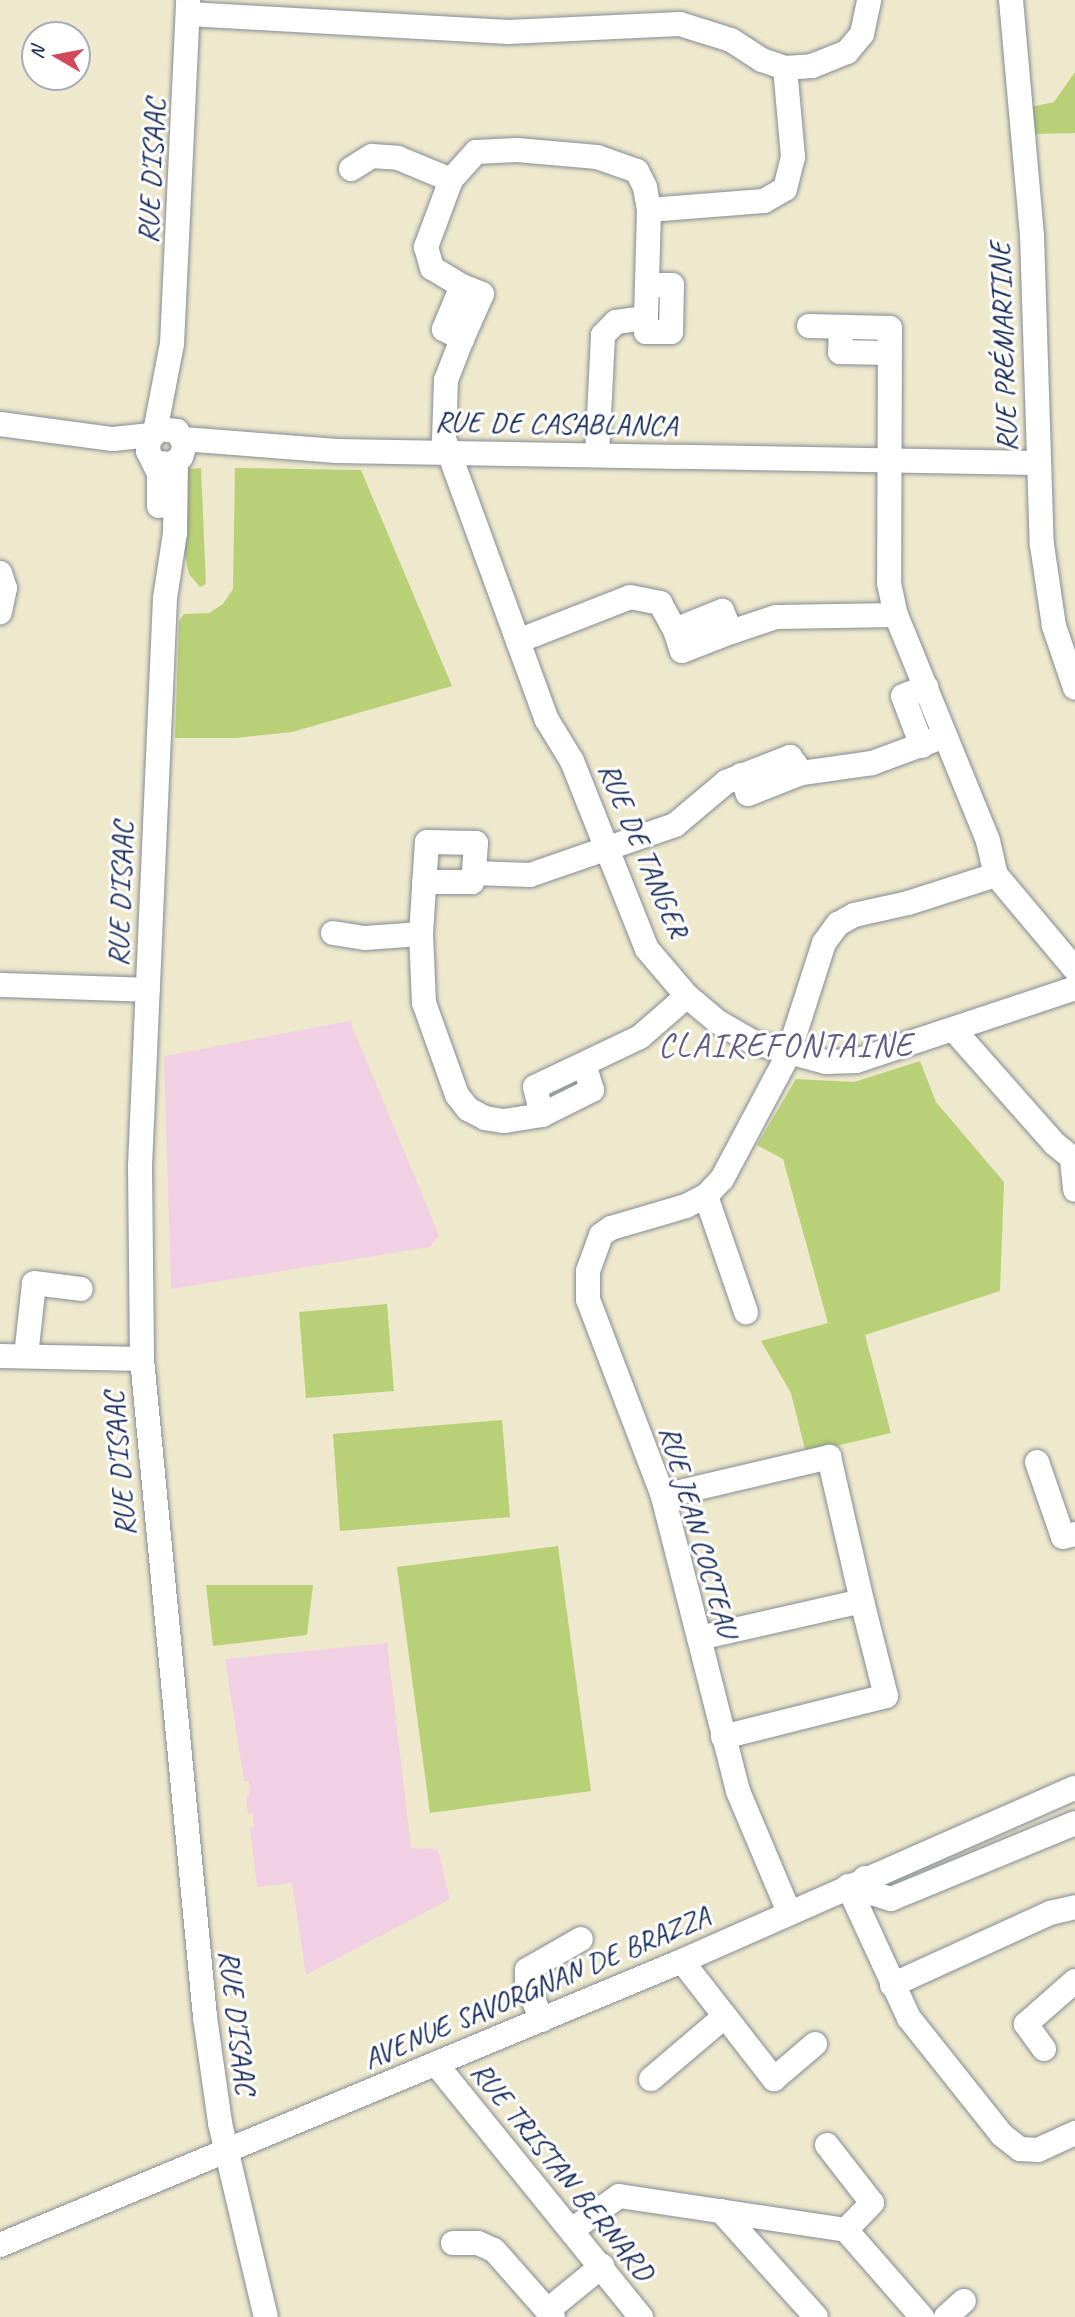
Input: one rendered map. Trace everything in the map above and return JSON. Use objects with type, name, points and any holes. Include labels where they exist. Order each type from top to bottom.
[{"type":"street","points":[[188,7],[508,32],[680,24],[731,40],[762,60],[785,68],[812,66],[848,52],[862,34],[869,0]]},
{"type":"street","name":"RUE PRÉMARTINE","points":[[1011,0],[1032,235],[1037,463],[1042,545],[1054,626],[1075,688]]},
{"type":"street","name":"RUE D'ISAAC","points":[[188,7],[166,446],[174,533],[164,598],[140,1166],[142,1359],[203,2003],[220,2123],[266,2317]]},
{"type":"street","points":[[649,209],[764,201],[785,188],[793,157],[785,68]]},
{"type":"street","points":[[351,169],[372,156],[398,158],[451,180],[476,152],[517,150],[597,157],[637,172],[649,209],[646,318],[616,322],[603,335],[597,455]]},
{"type":"street","name":"RUE DE TANGER","points":[[451,180],[426,247],[432,268],[462,286],[444,329],[462,339],[446,380],[447,451],[547,720],[572,761],[647,949],[687,996],[752,1042],[788,1055],[826,1062],[856,1061],[1075,988]]},
{"type":"street","points":[[808,326],[890,328],[888,572],[896,615],[988,841],[996,876],[1075,968]]},
{"type":"street","name":"RUE DE CASABLANCA","points":[[0,424],[166,446],[1037,463]]},
{"type":"street","points":[[0,573],[5,587],[0,612]]},
{"type":"street","points":[[518,641],[630,597],[660,603],[675,630],[722,611],[731,632],[776,617],[896,615]]},
{"type":"street","points":[[922,746],[903,696],[926,687]]},
{"type":"street","points":[[474,873],[530,875],[607,851],[675,825],[726,782],[790,757],[802,773],[872,763],[945,736]]},
{"type":"street","points":[[424,882],[472,882],[476,843],[427,842],[424,882],[421,934],[424,1003],[457,1095],[468,1109],[485,1118],[542,1115],[535,1087],[640,1037],[687,996]]},
{"type":"street","points":[[746,1312],[706,1196],[747,1137],[788,1055],[824,943],[838,925],[854,915],[908,903],[996,876]]},
{"type":"street","points":[[332,933],[365,938],[421,934]]},
{"type":"street","points":[[0,985],[148,990]]},
{"type":"street","points":[[954,1030],[1073,1160],[1075,1190]]},
{"type":"street","name":"RUE JEAN COCTEAU","points":[[706,1196],[611,1228],[601,1235],[584,1285],[663,1496],[738,1791],[789,1912]]},
{"type":"street","points":[[26,1356],[34,1283],[81,1289]]},
{"type":"street","points":[[0,1356],[142,1359]]},
{"type":"street","points":[[663,1496],[829,1457],[886,1696],[723,1737]]},
{"type":"street","points":[[1037,1462],[1063,1537],[1075,1534]]},
{"type":"street","points":[[699,1638],[862,1601]]},
{"type":"street","name":"AVENUE SAVORGNAN DE BRAZZA","points":[[0,2245],[229,2152],[682,1961],[856,1882],[1075,1788]]},
{"type":"street","points":[[1012,1815],[1029,1842]]},
{"type":"street","points":[[856,1882],[872,1893],[891,1899],[1075,1823]]},
{"type":"street","points":[[856,1882],[892,1984],[909,2018],[1012,2145],[1038,2150],[1075,2133]]},
{"type":"street","points":[[892,1984],[1050,1913],[1075,1907]]},
{"type":"street","points":[[542,2020],[527,1984],[527,1970],[581,1940]]},
{"type":"street","points":[[682,1961],[774,2079],[815,2045]]},
{"type":"street","points":[[1044,2049],[1026,2024],[1075,1981]]},
{"type":"street","points":[[652,2079],[725,2016]]},
{"type":"street","name":"RUE TRISTAN BERNARD","points":[[436,2064],[641,2317]]},
{"type":"street","points":[[827,2145],[872,2203],[846,2230]]},
{"type":"street","points":[[572,2230],[618,2196],[846,2230],[922,2317]]},
{"type":"street","points":[[722,2210],[816,2317]]},
{"type":"street","points":[[453,2243],[478,2243],[494,2250],[550,2314],[602,2266]]},
{"type":"shaded area","points":[[350,1021],[439,1235],[430,1247],[171,1289],[164,1056]]},
{"type":"shaded area","points":[[387,1643],[411,1848],[438,1849],[450,1899],[306,1975],[292,1883],[257,1887],[250,1828],[254,1827],[253,1814],[248,1814],[246,1796],[250,1795],[249,1781],[244,1781],[225,1659]]},
{"type":"green space","points":[[1075,72],[1075,133],[1033,134],[1031,107],[1054,102]]},
{"type":"green space","points":[[201,468],[206,584],[200,587],[189,574],[183,546],[183,477],[189,469]]},
{"type":"green space","points":[[235,468],[361,470],[452,686],[292,732],[236,738],[175,738],[179,621],[184,614],[209,613],[223,604],[233,589]]},
{"type":"green space","points":[[920,1061],[936,1102],[1004,1182],[1000,1291],[865,1335],[891,1433],[806,1453],[791,1393],[761,1341],[828,1323],[783,1159],[757,1145],[796,1079],[854,1082]]},
{"type":"green space","points":[[387,1304],[394,1391],[306,1398],[299,1312]]},
{"type":"green space","points":[[502,1420],[510,1517],[340,1531],[333,1434]]},
{"type":"green space","points":[[558,1546],[591,1791],[430,1813],[397,1567]]},
{"type":"green space","points":[[206,1585],[313,1585],[307,1635],[213,1646]]},
{"type":"district","name":"CLAIREFONTAINE","points":[[786,1046]]}]
